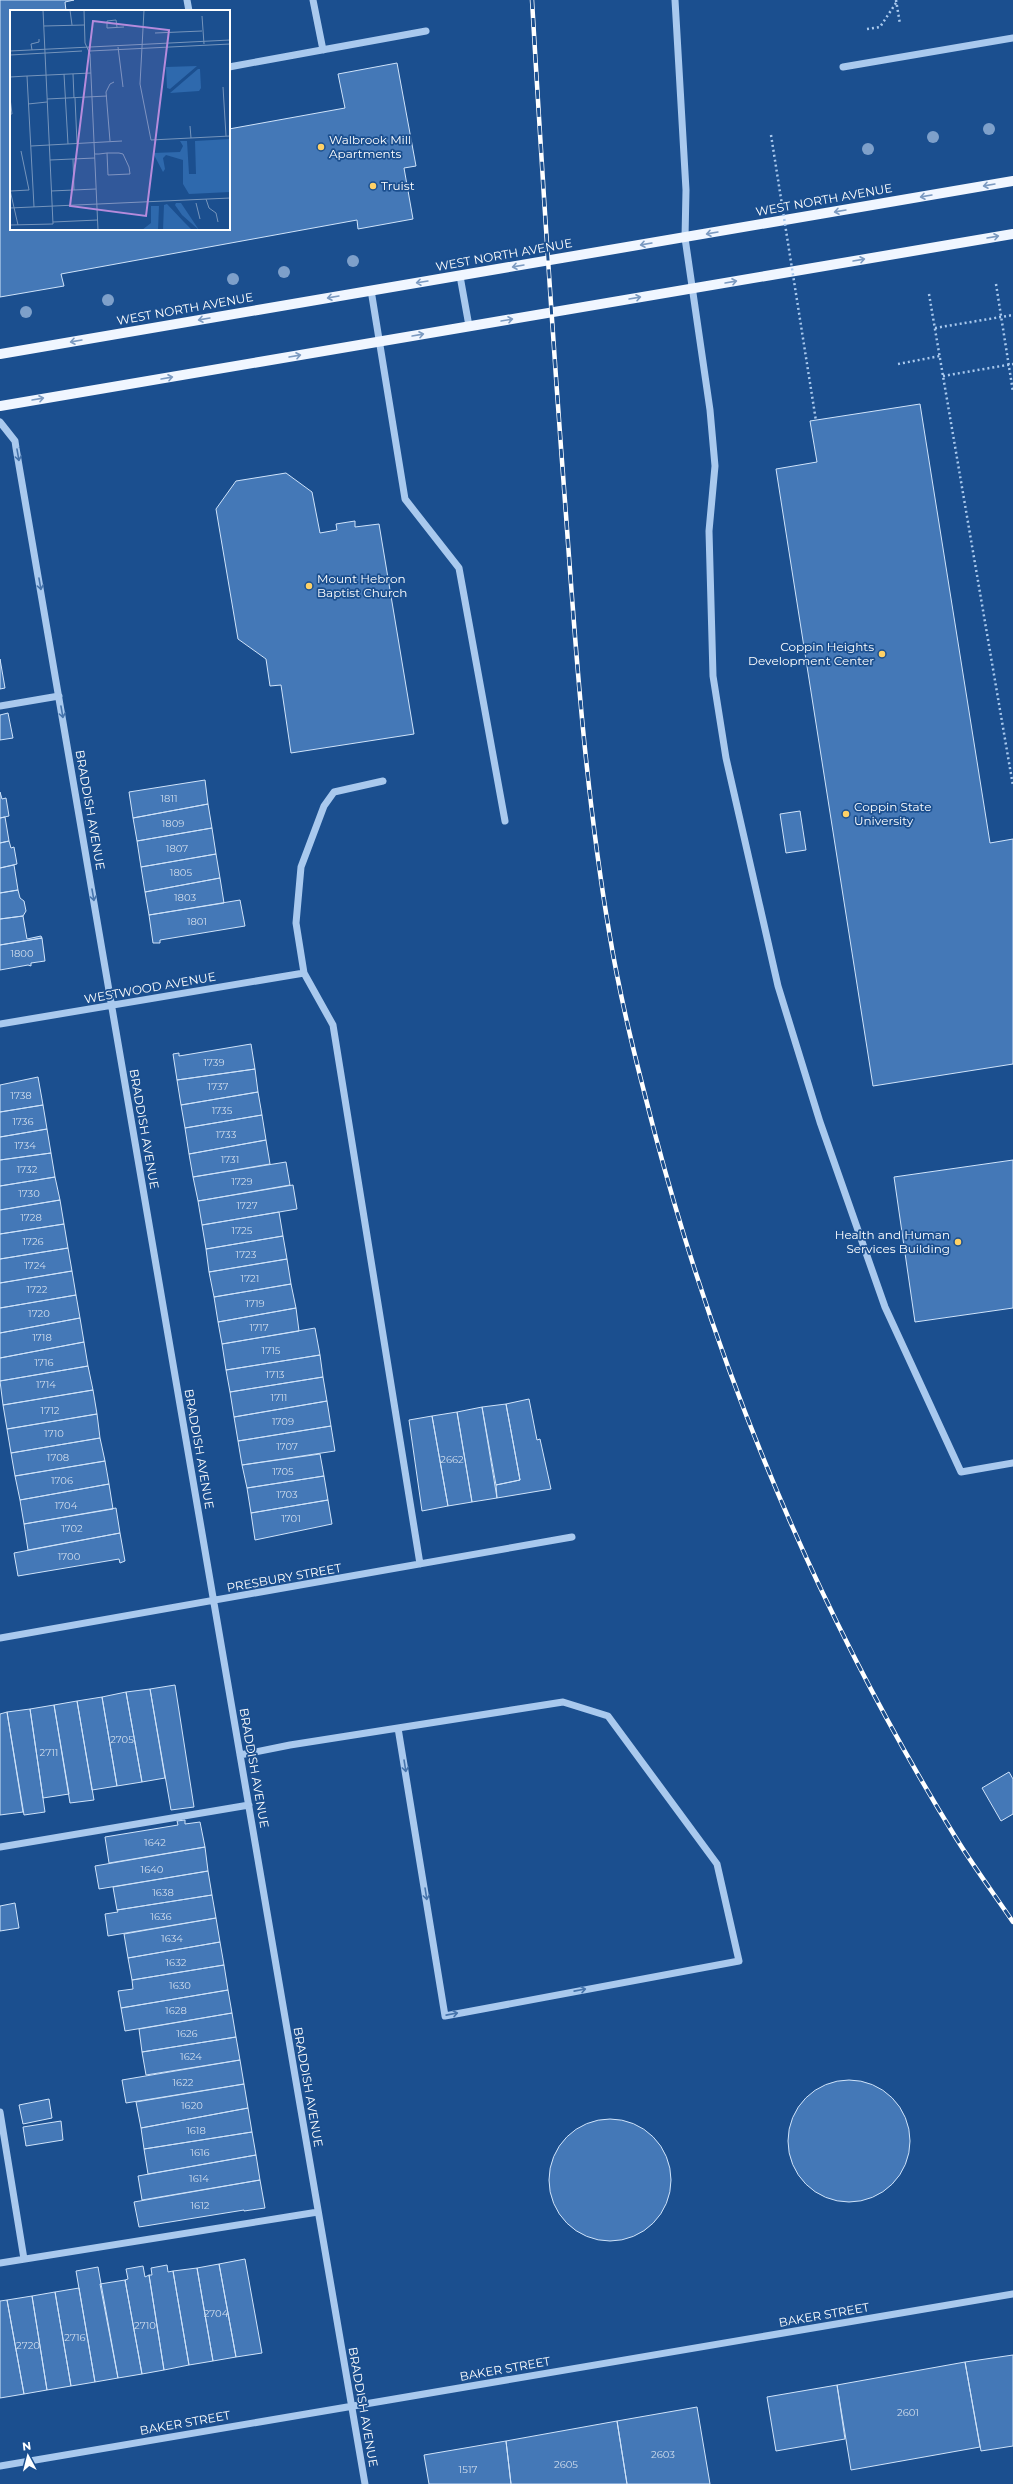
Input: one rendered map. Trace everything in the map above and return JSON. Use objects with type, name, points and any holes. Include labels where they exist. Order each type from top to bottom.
[{"type":"main road","name":"WEST NORTH AVENUE","points":[[0,354],[1013,181]]},
{"type":"main road","points":[[0,406],[1013,234]]},
{"type":"street","points":[[187,0],[189,10]]},
{"type":"street","points":[[314,0],[323,50]]},
{"type":"street","points":[[675,0],[686,190],[685,238],[710,410],[715,466],[709,531],[712,676],[726,758],[778,986],[820,1122],[886,1307],[960,1472],[1013,1463]]},
{"type":"street","points":[[230,67],[426,31]]},
{"type":"street","points":[[843,67],[1013,38]]},
{"type":"street","points":[[460,276],[469,326]]},
{"type":"street","points":[[371,290],[405,499],[459,568],[505,821]]},
{"type":"street","name":"BRADDISH AVENUE","points":[[0,422],[15,441],[365,2484]]},
{"type":"street","points":[[0,706],[59,696]]},
{"type":"street","points":[[383,781],[334,792],[324,806],[301,867],[296,923],[304,973],[333,1024],[420,1564]]},
{"type":"street","name":"WESTWOOD AVENUE","points":[[0,1024],[304,973]]},
{"type":"street","name":"PRESBURY STREET","points":[[0,1638],[572,1537]]},
{"type":"street","points":[[240,1755],[398,1728],[563,1702],[608,1716],[717,1864],[739,1961],[445,2016],[398,1728]]},
{"type":"street","points":[[0,1846],[249,1805]]},
{"type":"street","points":[[0,2112],[24,2259]]},
{"type":"street","points":[[0,2262],[318,2212]]},
{"type":"street","name":"BAKER STREET","points":[[0,2466],[1013,2294]]},
{"type":"path","points":[[896,2],[900,24]]},
{"type":"path","points":[[867,29],[880,27],[896,2]]},
{"type":"path","points":[[771,135],[816,421]]},
{"type":"path","points":[[996,284],[1013,392]]},
{"type":"path","points":[[929,294],[1013,786]]},
{"type":"path","points":[[935,328],[1013,315]]},
{"type":"path","points":[[898,364],[940,356]]},
{"type":"path","points":[[943,376],[1013,364]]},
{"type":"building","name":"Walbrook Mill Apartments","points":[[0,0],[74,0],[65,2],[66,10],[10,10],[10,230],[230,230],[230,129],[345,108],[338,74],[397,63],[416,166],[404,168],[413,219],[358,229],[357,220],[61,274],[64,286],[0,297]]},
{"type":"building","name":"Coppin Heights Development Center","points":[[920,404],[990,843],[1013,839],[1013,1064],[873,1086],[776,469],[817,462],[810,421]]},
{"type":"building","name":"Mount Hebron Baptist Church","points":[[286,473],[312,492],[320,533],[337,530],[336,524],[355,521],[355,527],[379,524],[414,734],[291,753],[281,685],[270,686],[266,659],[238,639],[216,509],[236,481]]},
{"type":"building","points":[[0,659],[5,688],[0,689]]},
{"type":"building","points":[[8,713],[13,738],[0,740],[0,715]]},
{"type":"building","points":[[205,780],[208,804],[133,818],[129,792]]},
{"type":"building","points":[[0,792],[2,799],[6,798],[9,816],[0,818]]},
{"type":"building","points":[[208,804],[212,828],[137,841],[133,818]]},
{"type":"building","points":[[800,811],[806,850],[786,853],[780,814]]},
{"type":"building","points":[[5,817],[9,841],[0,843],[0,818]]},
{"type":"building","points":[[212,828],[216,854],[141,867],[137,841]]},
{"type":"building","points":[[9,841],[11,848],[14,847],[17,864],[0,868],[0,843]]},
{"type":"building","points":[[216,854],[220,878],[145,892],[141,867]]},
{"type":"building","points":[[14,865],[18,890],[0,893],[0,868]]},
{"type":"building","points":[[220,878],[224,903],[149,915],[145,892]]},
{"type":"building","points":[[18,890],[20,898],[24,901],[26,911],[23,916],[0,919],[0,893]]},
{"type":"building","points":[[240,900],[245,926],[160,940],[160,943],[153,943],[149,915]]},
{"type":"building","points":[[23,916],[27,939],[41,936],[42,938],[0,945],[0,919]]},
{"type":"building","points":[[42,938],[45,961],[31,963],[31,966],[28,965],[0,970],[0,945]]},
{"type":"building","points":[[251,1044],[255,1069],[177,1080],[173,1054],[179,1053],[179,1056]]},
{"type":"building","points":[[255,1069],[258,1092],[181,1105],[177,1080]]},
{"type":"building","points":[[38,1077],[43,1105],[0,1112],[0,1085]]},
{"type":"building","points":[[258,1092],[262,1115],[185,1128],[181,1105]]},
{"type":"building","points":[[43,1105],[47,1129],[0,1137],[0,1112]]},
{"type":"building","points":[[262,1115],[266,1140],[189,1154],[185,1128]]},
{"type":"building","points":[[47,1129],[51,1153],[0,1160],[0,1137]]},
{"type":"building","points":[[266,1140],[270,1164],[193,1177],[189,1154]]},
{"type":"building","points":[[51,1153],[55,1177],[0,1186],[0,1160]]},
{"type":"building","name":"Health and Human Services Building","points":[[1013,1160],[1013,1308],[915,1322],[894,1177]]},
{"type":"building","points":[[286,1162],[290,1185],[198,1201],[193,1177]]},
{"type":"building","points":[[55,1177],[60,1200],[0,1210],[0,1186]]},
{"type":"building","points":[[293,1185],[297,1209],[202,1225],[198,1201]]},
{"type":"building","points":[[60,1200],[64,1224],[0,1234],[0,1210]]},
{"type":"building","points":[[279,1212],[283,1236],[206,1249],[202,1225]]},
{"type":"building","points":[[64,1224],[68,1248],[0,1259],[0,1234]]},
{"type":"building","points":[[283,1236],[287,1259],[209,1272],[206,1249]]},
{"type":"building","points":[[68,1248],[72,1271],[0,1283],[0,1259]]},
{"type":"building","points":[[287,1259],[291,1284],[214,1297],[209,1272]]},
{"type":"building","points":[[72,1271],[76,1295],[0,1308],[0,1283]]},
{"type":"building","points":[[291,1284],[296,1308],[218,1322],[214,1297]]},
{"type":"building","points":[[76,1295],[80,1318],[0,1333],[0,1308]]},
{"type":"building","points":[[296,1308],[299,1331],[222,1344],[218,1322]]},
{"type":"building","points":[[80,1318],[84,1342],[0,1358],[0,1333]]},
{"type":"building","points":[[315,1328],[320,1355],[226,1370],[222,1344]]},
{"type":"building","points":[[84,1342],[88,1366],[0,1381],[0,1358]]},
{"type":"building","points":[[320,1355],[323,1377],[230,1392],[226,1370]]},
{"type":"building","points":[[88,1366],[93,1390],[3,1405],[0,1381]]},
{"type":"building","points":[[323,1377],[327,1401],[234,1417],[230,1392]]},
{"type":"building","points":[[93,1390],[97,1414],[7,1429],[3,1405]]},
{"type":"building","points":[[529,1399],[537,1440],[540,1439],[551,1489],[497,1498],[496,1485],[520,1480],[506,1404]]},
{"type":"building","points":[[327,1401],[331,1426],[238,1441],[234,1417]]},
{"type":"building","points":[[506,1404],[520,1480],[496,1485],[482,1407]]},
{"type":"building","points":[[482,1407],[497,1498],[472,1502],[457,1412]]},
{"type":"building","points":[[457,1412],[472,1502],[448,1506],[432,1416]]},
{"type":"building","points":[[97,1414],[100,1438],[11,1453],[7,1429]]},
{"type":"building","points":[[432,1416],[448,1506],[422,1511],[409,1420]]},
{"type":"building","points":[[331,1426],[335,1451],[242,1465],[238,1441]]},
{"type":"building","points":[[100,1438],[105,1461],[15,1476],[11,1453]]},
{"type":"building","points":[[320,1454],[324,1476],[247,1488],[242,1465]]},
{"type":"building","points":[[105,1461],[109,1484],[20,1500],[15,1476]]},
{"type":"building","points":[[324,1476],[328,1500],[251,1513],[247,1488]]},
{"type":"building","points":[[109,1484],[113,1509],[24,1524],[20,1500]]},
{"type":"building","points":[[328,1500],[332,1524],[255,1540],[251,1513]]},
{"type":"building","points":[[116,1508],[120,1533],[28,1550],[24,1524]]},
{"type":"building","points":[[120,1533],[125,1561],[120,1563],[119,1559],[18,1576],[14,1553]]},
{"type":"building","points":[[175,1685],[194,1807],[171,1810],[150,1689]]},
{"type":"building","points":[[150,1689],[165,1778],[142,1782],[126,1692]]},
{"type":"building","points":[[126,1692],[142,1782],[117,1786],[102,1697]]},
{"type":"building","points":[[102,1697],[117,1786],[92,1790],[77,1701]]},
{"type":"building","points":[[77,1701],[94,1800],[70,1803],[54,1705]]},
{"type":"building","points":[[54,1705],[69,1794],[43,1798],[30,1709]]},
{"type":"building","points":[[30,1709],[45,1812],[24,1815],[7,1712]]},
{"type":"building","points":[[7,1712],[23,1812],[0,1815],[0,1714]]},
{"type":"building","points":[[1009,1772],[1013,1779],[1013,1814],[1001,1821],[982,1788]]},
{"type":"building","points":[[185,1820],[185,1824],[200,1822],[205,1847],[109,1863],[105,1837],[178,1825],[177,1821]]},
{"type":"building","points":[[205,1847],[208,1871],[99,1889],[95,1866]]},
{"type":"building","points":[[208,1871],[212,1895],[117,1910],[113,1887]]},
{"type":"building","points":[[212,1895],[216,1918],[108,1936],[105,1914],[118,1912],[117,1910]]},
{"type":"building","points":[[15,1903],[19,1928],[0,1931],[0,1906]]},
{"type":"building","points":[[216,1918],[220,1942],[128,1958],[124,1934]]},
{"type":"building","points":[[220,1942],[224,1965],[132,1980],[128,1958]]},
{"type":"building","points":[[224,1965],[228,1990],[121,2008],[118,1991],[133,1989],[132,1980]]},
{"type":"building","points":[[228,1990],[232,2013],[125,2031],[121,2008]]},
{"type":"building","points":[[232,2013],[236,2037],[142,2052],[139,2029]]},
{"type":"building","points":[[236,2037],[240,2060],[146,2075],[142,2052]]},
{"type":"building","points":[[240,2060],[244,2084],[126,2103],[122,2080]]},
{"type":"building","points":[[849,2080],[861,2081],[872,2085],[883,2090],[892,2098],[900,2107],[905,2118],[909,2129],[909,2153],[905,2164],[900,2175],[892,2184],[883,2192],[872,2197],[861,2201],[849,2202],[837,2201],[826,2197],[815,2192],[806,2184],[798,2175],[793,2164],[789,2153],[788,2141],[789,2129],[793,2118],[798,2107],[806,2098],[815,2090],[826,2085],[837,2081]]},
{"type":"building","points":[[244,2084],[248,2108],[141,2128],[136,2102]]},
{"type":"building","points":[[49,2099],[52,2118],[23,2124],[19,2105]]},
{"type":"building","points":[[248,2108],[252,2132],[144,2149],[141,2128]]},
{"type":"building","points":[[610,2119],[622,2120],[633,2124],[653,2137],[666,2157],[670,2168],[670,2192],[666,2203],[653,2223],[633,2236],[622,2240],[610,2241],[598,2240],[587,2236],[567,2223],[554,2203],[550,2192],[549,2180],[550,2168],[554,2157],[567,2137],[587,2124],[598,2120]]},
{"type":"building","points":[[61,2121],[63,2140],[26,2146],[23,2127]]},
{"type":"building","points":[[252,2132],[256,2155],[148,2174],[144,2149]]},
{"type":"building","points":[[256,2155],[260,2180],[142,2200],[138,2176]]},
{"type":"building","points":[[260,2180],[265,2208],[139,2227],[134,2202]]},
{"type":"building","points":[[245,2259],[262,2353],[236,2357],[219,2264]]},
{"type":"building","points":[[219,2264],[236,2357],[213,2361],[197,2268]]},
{"type":"building","points":[[167,2265],[168,2272],[173,2271],[189,2365],[164,2370],[149,2275],[152,2275],[151,2268]]},
{"type":"building","points":[[143,2266],[145,2277],[149,2275],[164,2370],[142,2374],[125,2280],[128,2279],[126,2269]]},
{"type":"building","points":[[98,2267],[118,2378],[95,2382],[76,2271]]},
{"type":"building","points":[[197,2268],[213,2361],[189,2365],[173,2271]]},
{"type":"building","points":[[125,2280],[142,2374],[118,2378],[100,2284]]},
{"type":"building","points":[[79,2288],[95,2382],[71,2386],[55,2292]]},
{"type":"building","points":[[55,2292],[71,2386],[47,2390],[32,2296]]},
{"type":"building","points":[[32,2296],[47,2390],[24,2394],[7,2300]]},
{"type":"building","points":[[7,2300],[24,2394],[0,2398],[0,2301]]},
{"type":"building","points":[[1013,2355],[1013,2446],[981,2451],[965,2362]]},
{"type":"building","points":[[965,2362],[980,2447],[851,2470],[837,2385]]},
{"type":"building","points":[[837,2385],[845,2439],[776,2451],[767,2397]]},
{"type":"building","points":[[697,2407],[710,2484],[627,2484],[617,2421]]},
{"type":"building","points":[[617,2421],[627,2484],[511,2484],[506,2441]]},
{"type":"building","points":[[506,2441],[511,2484],[429,2484],[424,2455]]},
{"type":"railway","points":[[532,0],[557,386],[574,621],[588,779],[594,832],[610,937],[619,986],[636,1061],[681,1227],[711,1318],[744,1408],[780,1497],[819,1585],[861,1671],[907,1755],[956,1838],[1013,1922]]},
{"type":"place","name":"Walbrook Mill Apartments","points":[[321,147]]},
{"type":"place","name":"Truist","points":[[373,186]]},
{"type":"place","name":"Mount Hebron Baptist Church","points":[[309,586]]},
{"type":"place","name":"Coppin Heights Development Center","points":[[882,654]]},
{"type":"place","name":"Coppin State University","points":[[846,814]]},
{"type":"place","name":"Health and Human Services Building","points":[[958,1242]]}]
